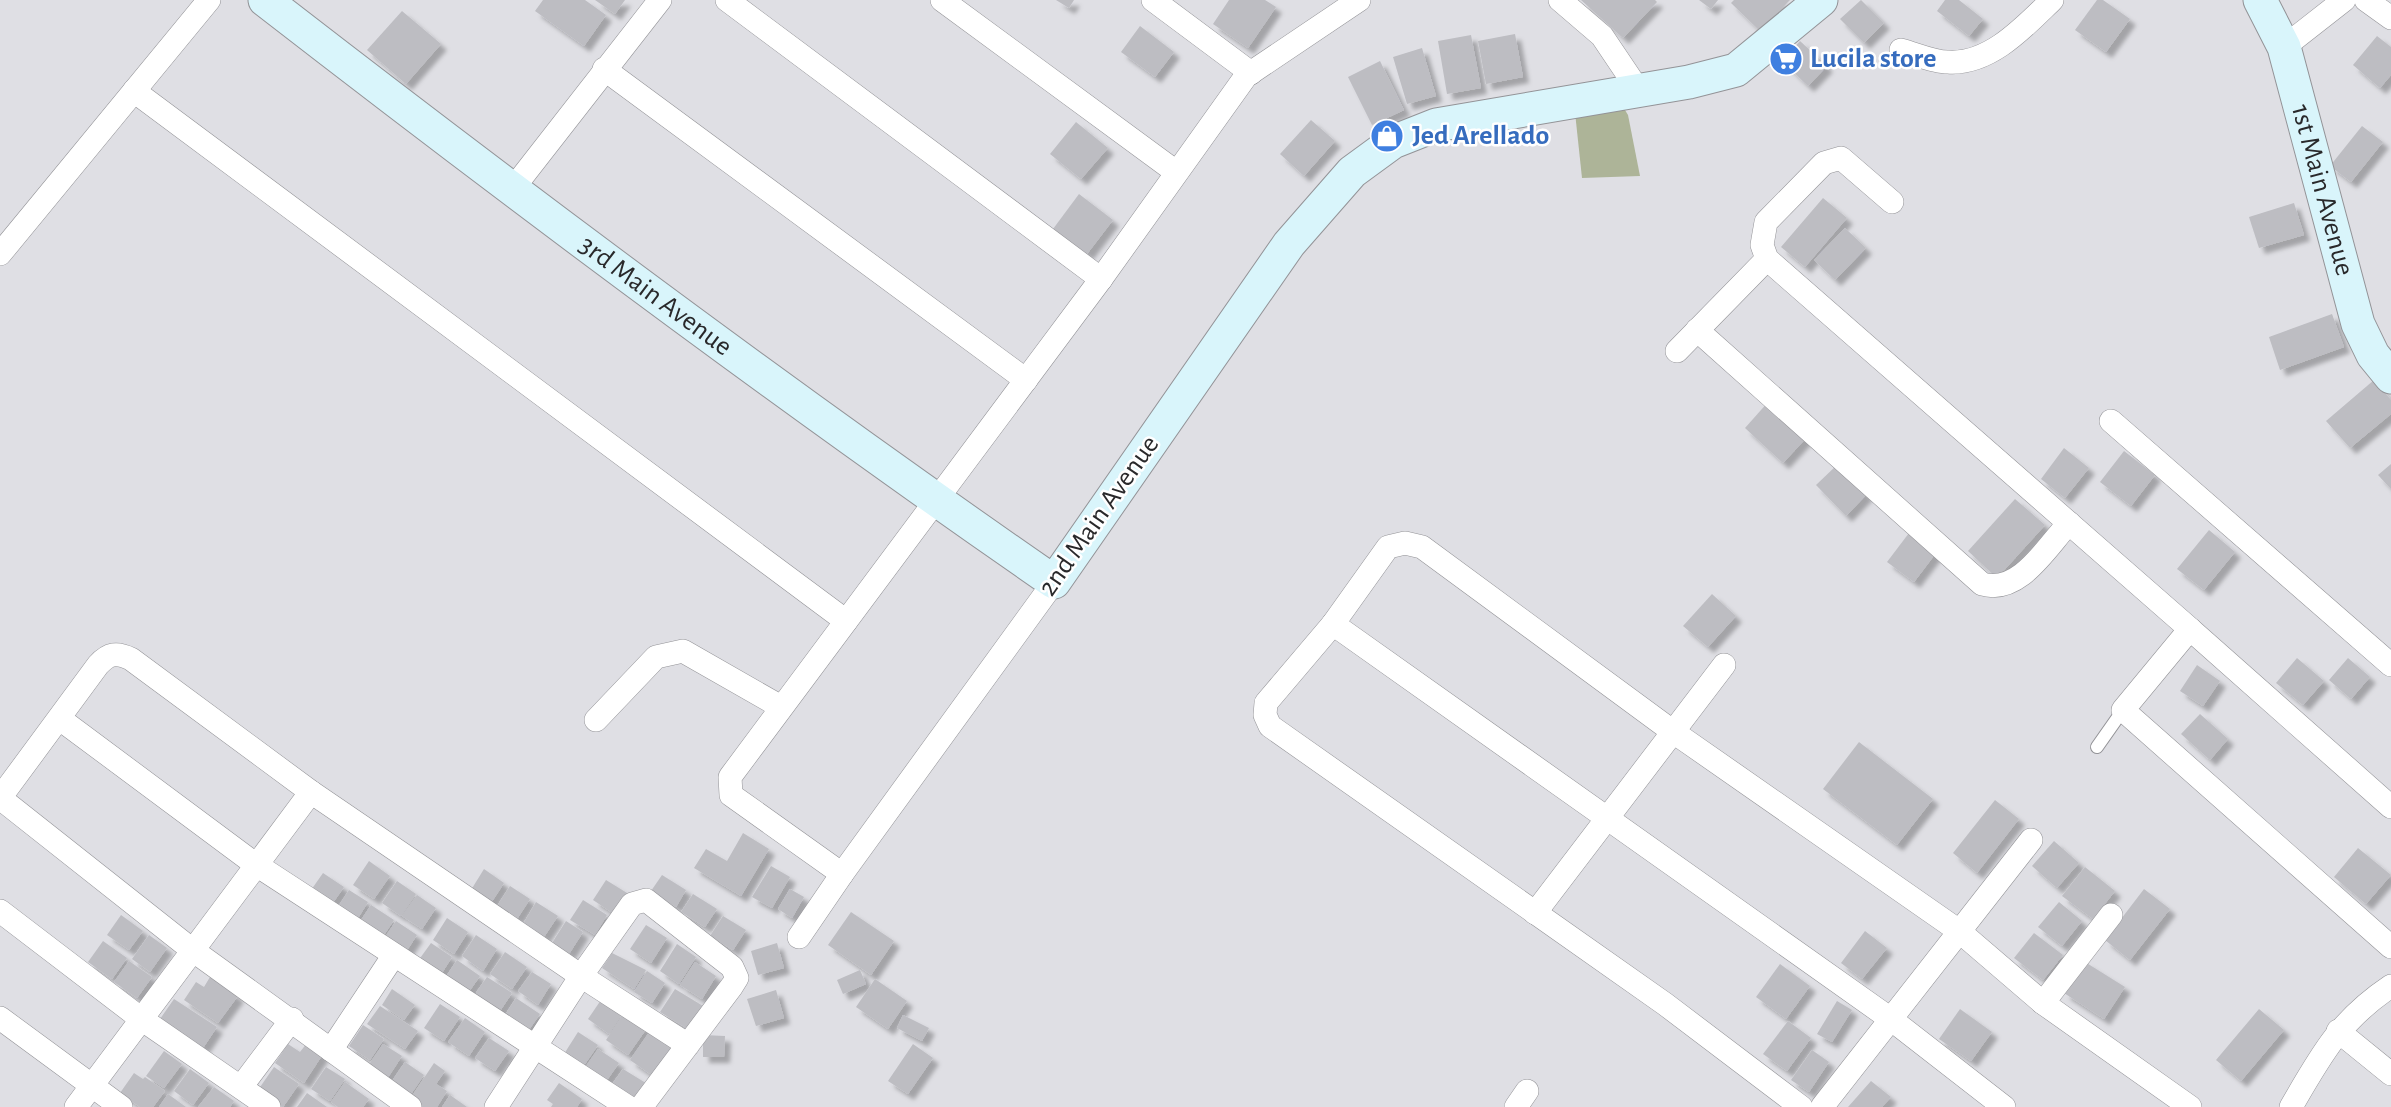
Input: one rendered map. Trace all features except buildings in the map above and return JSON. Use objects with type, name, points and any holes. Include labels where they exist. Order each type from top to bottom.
[{"type":"street","points":[[0,254],[209,0]]},
{"type":"street","name":"3rd Main Avenue","points":[[265,0],[511,191],[936,500],[1054,582]]},
{"type":"street","points":[[511,191],[660,0]]},
{"type":"street","points":[[727,0],[1101,279]]},
{"type":"street","points":[[942,0],[1175,172]]},
{"type":"street","points":[[1153,0],[1251,73]]},
{"type":"street","points":[[842,874],[731,795],[730,777],[780,706],[1101,279],[1175,172],[1251,73],[1359,0]]},
{"type":"street","points":[[1560,0],[1602,36],[1639,91]]},
{"type":"street","points":[[1901,50],[1947,62],[1966,61],[2008,41],[2052,0]]},
{"type":"street","name":"1st Main Avenue","points":[[2260,0],[2284,47],[2358,324],[2374,355],[2391,377]]},
{"type":"street","points":[[2284,47],[2344,0]]},
{"type":"street","points":[[2366,0],[2391,18]]},
{"type":"street","name":"2nd Main Avenue","points":[[799,937],[1054,582],[1289,244],[1352,172],[1393,142],[1436,125],[1639,91],[1735,70],[1812,3]]},
{"type":"street","points":[[604,69],[1026,380]]},
{"type":"street","points":[[134,91],[846,621]]},
{"type":"street","points":[[1892,202],[1841,158],[1832,159],[1766,222],[1762,245],[1767,259],[2391,807]]},
{"type":"street","points":[[1677,351],[1767,259]]},
{"type":"street","points":[[1697,330],[1982,584],[1996,588],[2013,583],[2069,523]]},
{"type":"street","points":[[2111,421],[2391,665]]},
{"type":"street","points":[[1801,1107],[1665,1004],[1270,726],[1265,715],[1266,703],[1333,624],[1388,547],[1405,543],[1422,547],[1672,731],[1959,931],[2043,1003],[2190,1107]]},
{"type":"street","points":[[1333,624],[1892,1020],[2004,1107]]},
{"type":"street","points":[[2190,629],[2123,710],[2391,947]]},
{"type":"street","points":[[596,720],[656,657],[669,652],[683,651],[780,706]]},
{"type":"street","points":[[410,1107],[292,1019],[191,949],[0,798],[107,656],[124,655],[311,792],[581,976],[688,1045]]},
{"type":"street","points":[[1535,913],[1724,665]]},
{"type":"street","points":[[60,719],[255,864],[628,1107]]},
{"type":"street","points":[[76,1107],[191,949],[311,792]]},
{"type":"street","points":[[1822,1107],[2031,840]]},
{"type":"street","points":[[496,1107],[534,1046],[632,904],[638,900],[646,900],[732,967],[737,978],[641,1107]]},
{"type":"street","points":[[0,911],[141,1018],[269,1107]]},
{"type":"street","points":[[2043,1003],[2111,915]]},
{"type":"street","points":[[331,1050],[394,955]]},
{"type":"street","points":[[2291,1107],[2338,1031],[2361,1006],[2391,986]]},
{"type":"street","points":[[0,1018],[121,1107]]},
{"type":"street","points":[[241,1087],[292,1019]]},
{"type":"street","points":[[2338,1031],[2391,1074]]},
{"type":"lane","points":[[2097,747],[2123,710]]},
{"type":"green space","points":[[1617,97],[1628,115],[1640,176],[1582,178],[1574,103]]},
{"type":"place","name":"Lucila store","points":[[1786,59]]},
{"type":"place","name":"Jed Arellado","points":[[1387,136]]}]
